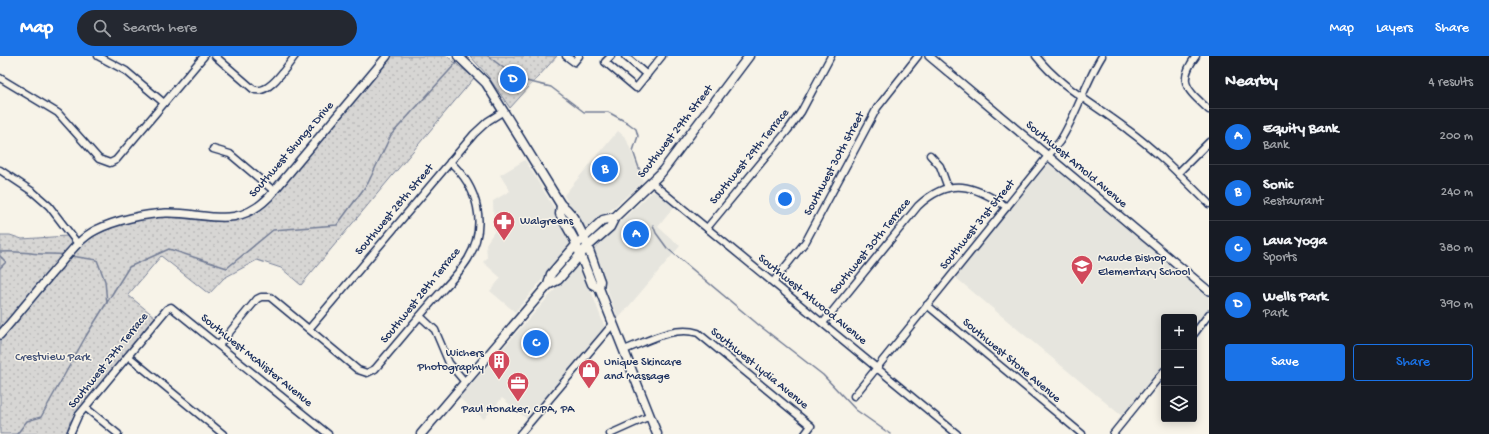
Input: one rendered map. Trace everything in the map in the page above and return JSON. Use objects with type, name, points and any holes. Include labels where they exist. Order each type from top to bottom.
[{"type":"main road","points":[[458,56],[486,84],[561,205],[568,210],[583,238],[600,281],[599,288],[657,434]]},
{"type":"main road","name":"Southwest 29th Street","points":[[548,285],[551,274],[583,238],[603,220],[615,216],[652,183],[670,163],[749,56]]},
{"type":"main road","points":[[561,205],[560,214],[576,245],[592,284],[599,288]]},
{"type":"main road","name":"Southwest 29th Street","points":[[421,434],[548,285],[558,280],[587,247],[610,227],[615,216]]},
{"type":"street","points":[[98,56],[126,71],[164,104]]},
{"type":"street","points":[[0,78],[58,113],[99,159],[106,163],[116,160],[204,56]]},
{"type":"street","points":[[215,56],[252,89],[260,91],[269,87],[295,56]]},
{"type":"street","name":"Southwest Shunga Drive","points":[[0,334],[78,244],[98,229],[121,221],[167,213],[221,219],[240,216],[256,208],[274,191],[387,56]]},
{"type":"street","points":[[566,56],[574,62],[579,56]]},
{"type":"street","points":[[610,56],[605,62],[636,88],[662,56]]},
{"type":"street","points":[[625,56],[647,75]]},
{"type":"street","name":"Southwest 29th Terrace","points":[[707,228],[792,125],[831,56]]},
{"type":"street","name":"Southwest 30th Street","points":[[773,282],[806,241],[877,108],[918,56]]},
{"type":"street","name":"Southwest Arnold Avenue","points":[[929,56],[1209,292]]},
{"type":"street","points":[[1036,56],[1058,80],[1081,98],[1128,129],[1151,148],[1209,204]]},
{"type":"street","name":"Southwest 31st Street","points":[[854,396],[1006,207],[1049,156],[1073,118],[1081,98],[1102,56]]},
{"type":"street","points":[[1196,56],[1186,70],[1186,85],[1189,91],[1209,110]]},
{"type":"street","name":"Southwest 28th Street","points":[[309,329],[474,134],[504,111]]},
{"type":"street","points":[[1178,173],[1209,142]]},
{"type":"street","points":[[213,149],[230,154],[274,191]]},
{"type":"street","points":[[930,155],[940,166],[948,188]]},
{"type":"street","name":"Southwest 28th Terrace","points":[[309,329],[358,370],[367,373],[375,369],[464,264],[472,250],[477,235],[479,218],[474,194],[467,180],[450,162]]},
{"type":"street","points":[[0,170],[33,192],[50,206],[78,244]]},
{"type":"street","name":"Southwest Atwood Avenue","points":[[652,183],[957,434]]},
{"type":"street","name":"Southwest 30th Terrace","points":[[823,323],[918,206],[932,195],[948,188],[960,187],[975,189],[985,192],[1006,207]]},
{"type":"street","points":[[219,345],[257,299],[266,296],[270,297],[309,329]]},
{"type":"street","name":"Southwest Stone Avenue","points":[[927,305],[1082,434]]},
{"type":"street","name":"Southwest McAlister Avenue","points":[[171,307],[328,434]]},
{"type":"street","name":"Southwest 27th Terrace","points":[[70,434],[76,421],[86,408],[167,309],[171,307]]},
{"type":"street","points":[[1197,330],[1209,314]]},
{"type":"street","points":[[420,316],[435,330],[449,363],[465,382]]},
{"type":"street","points":[[520,434],[613,324]]},
{"type":"street","name":"Southwest Lydia Avenue","points":[[624,350],[673,332],[687,331],[698,333],[811,426],[804,434]]},
{"type":"street","points":[[128,356],[223,434]]},
{"type":"street","points":[[1113,434],[1161,375]]},
{"type":"street","points":[[86,408],[118,434]]},
{"type":"street","points":[[610,434],[650,416]]},
{"type":"shaded area","points":[[618,131],[626,138],[643,182],[591,227],[583,227],[579,224],[564,195]]},
{"type":"shaded area","points":[[525,160],[557,213],[571,241],[571,245],[515,312],[490,291],[501,278],[483,262],[487,258],[486,244],[494,232],[493,201],[510,191],[500,175]]},
{"type":"shaded area","name":"Maude Bishop Elementary School","points":[[1049,163],[1209,296],[1209,309],[1197,324],[1197,314],[1161,314],[1161,370],[1123,417],[955,277],[1045,165]]},
{"type":"shaded area","points":[[652,192],[658,193],[674,207],[658,227],[680,246],[618,319],[592,248]]},
{"type":"shaded area","points":[[574,268],[579,268],[584,272],[605,328],[528,420],[502,398],[484,419],[459,398]]},
{"type":"green space","name":"Crestview Park","points":[[390,56],[447,56],[474,78],[301,285],[281,268],[257,260],[224,278],[209,294],[161,256],[128,295],[155,317],[78,411],[70,422],[66,434],[0,434],[0,340],[68,260],[81,247],[96,235],[124,223],[153,217],[219,222],[232,221],[246,217],[259,210],[272,199]]},
{"type":"green space","points":[[470,56],[557,56],[510,108],[487,75]]},
{"type":"green space","points":[[72,234],[78,244],[0,335],[0,235],[10,235],[22,239],[67,236]]},
{"type":"waterway","points":[[488,56],[518,79],[551,87],[584,112],[608,112],[636,129],[638,136],[633,151],[641,174]]},
{"type":"waterway","points":[[17,434],[27,421],[41,417],[86,336],[129,267],[169,249],[227,268],[273,230],[337,225],[368,183],[391,135],[458,61]]},
{"type":"waterway","points":[[653,225],[656,233],[667,248],[760,326],[823,375],[856,410],[890,434]]},
{"type":"waterway","points":[[0,252],[65,255]]},
{"type":"waterway","points":[[0,256],[6,262],[0,268]]},
{"type":"waterway","points":[[71,256],[97,260],[105,281],[107,303]]},
{"type":"place","name":"Wells Park","points":[[513,79]]},
{"type":"place","name":"Sonic","points":[[605,169]]},
{"type":"place","name":"Equity Bank","points":[[636,234]]},
{"type":"place","name":"Walgreens","points":[[504,242]]},
{"type":"place","name":"Maude Bishop Elementary School","points":[[1082,286]]},
{"type":"place","name":"Lava Yoga","points":[[536,343]]},
{"type":"place","name":"Wichers Photography","points":[[499,380]]},
{"type":"place","name":"Unique Skincare and Massage","points":[[589,390]]},
{"type":"place","name":"Paul Honaker, CPA, PA","points":[[518,402]]}]
